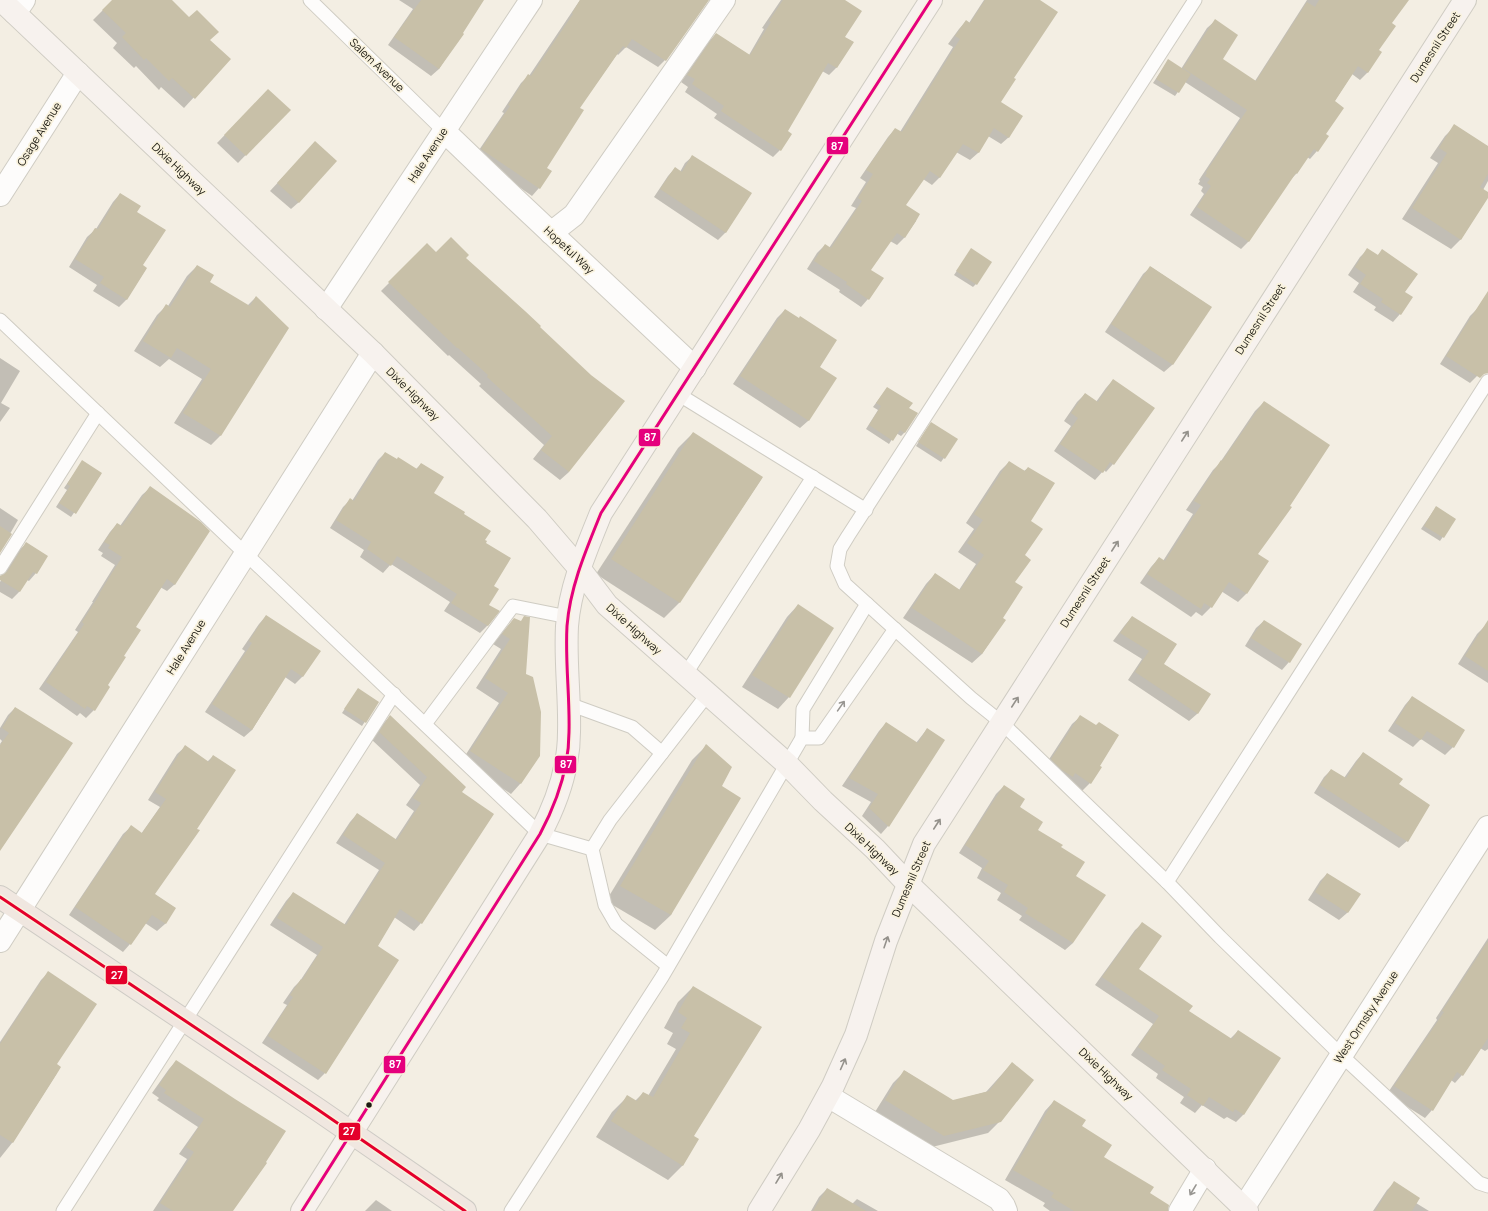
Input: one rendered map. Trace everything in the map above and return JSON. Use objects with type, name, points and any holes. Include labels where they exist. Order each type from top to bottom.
[{"type":"main road","points":[[302,1211],[540,834],[552,811],[564,774],[569,734],[567,677],[568,617],[579,568],[601,513],[931,0]]},
{"type":"main road","name":"Dumesnil Street","points":[[759,1211],[834,1086],[856,1035],[886,941],[924,844],[1465,0]]},
{"type":"main road","name":"Dixie Highway","points":[[14,4],[78,73],[373,353],[537,519],[579,568],[607,605],[786,763],[823,801],[875,849],[908,884],[1246,1209]]},
{"type":"main road","points":[[0,897],[466,1211]]},
{"type":"street","name":"Hale Avenue","points":[[326,309],[531,0]]},
{"type":"street","points":[[551,233],[574,215],[724,0]]},
{"type":"street","name":"Osage Avenue","points":[[0,195],[78,73]]},
{"type":"street","name":"Hopeful Way","points":[[444,131],[695,368]]},
{"type":"street","name":"Hale Avenue","points":[[0,941],[373,353]]},
{"type":"street","name":"West Ormsby Avenue","points":[[1246,1209],[1342,1055],[1488,827]]},
{"type":"street","points":[[828,1096],[999,1199],[1006,1211]]},
{"type":"street","points":[[1180,1211],[1205,1170]]},
{"type":"lane","name":"Salem Avenue","points":[[310,0],[444,131]]},
{"type":"lane","points":[[1195,0],[840,550],[837,566],[845,584],[1002,723],[1167,882],[1220,937],[1342,1055],[1479,1183],[1488,1186]]},
{"type":"lane","points":[[0,320],[540,834],[592,849]]},
{"type":"lane","points":[[1167,882],[1488,381]]},
{"type":"lane","points":[[678,394],[866,510]]},
{"type":"lane","points":[[0,568],[98,413]]},
{"type":"lane","points":[[685,675],[813,477]]},
{"type":"lane","points":[[511,1211],[668,966],[802,738],[803,709],[867,604]]},
{"type":"lane","points":[[425,724],[513,606],[568,617]]},
{"type":"lane","points":[[802,738],[819,738],[895,629]]},
{"type":"lane","points":[[63,1211],[394,694]]},
{"type":"lane","points":[[668,966],[616,924],[605,905],[592,849],[610,820],[707,694]]},
{"type":"lane","points":[[569,704],[632,727],[662,753]]},
{"type":"building","points":[[112,0],[172,0],[189,17],[197,10],[219,32],[210,40],[231,59],[195,99],[172,78],[169,81],[146,58],[144,60],[122,37],[126,33],[102,10]]},
{"type":"building","points":[[421,0],[484,0],[463,33],[464,34],[439,69],[394,37]]},
{"type":"building","points":[[580,0],[709,0],[666,61],[632,39],[626,48],[623,46],[580,108],[584,110],[547,168],[552,171],[540,189],[481,149],[510,106],[508,105],[528,74],[531,76],[573,14],[572,13]]},
{"type":"building","points":[[783,0],[845,0],[862,11],[845,37],[854,42],[837,68],[828,63],[788,131],[792,134],[781,151],[721,111],[724,106],[692,84],[695,79],[687,75],[716,33],[750,55],[771,22],[769,21]]},
{"type":"building","points":[[985,0],[1040,0],[1058,12],[1014,78],[1016,79],[1001,102],[1023,116],[1009,138],[994,128],[979,153],[963,144],[940,178],[930,171],[906,205],[920,214],[916,221],[905,238],[897,233],[871,270],[884,278],[869,300],[846,284],[847,282],[814,261],[825,244],[831,248],[862,201],[858,198],[873,174],[866,170],[895,128],[902,132],[960,39],[955,36],[966,20],[970,23]]},
{"type":"building","points":[[1319,0],[1409,0],[1392,23],[1396,26],[1379,50],[1382,52],[1368,73],[1358,66],[1335,101],[1344,108],[1326,134],[1329,136],[1318,152],[1314,149],[1249,242],[1197,207],[1211,186],[1207,183],[1210,179],[1205,176],[1207,173],[1206,172],[1247,110],[1183,68],[1215,19],[1238,35],[1223,59],[1256,81],[1307,2],[1315,7]]},
{"type":"building","points":[[1168,59],[1191,74],[1179,93],[1156,79]]},
{"type":"building","points":[[268,89],[291,110],[246,156],[224,135]]},
{"type":"building","points":[[1454,124],[1488,146],[1488,174],[1480,187],[1488,192],[1488,198],[1461,240],[1412,208],[1447,153],[1439,148]]},
{"type":"building","points":[[315,141],[337,161],[299,203],[277,183]]},
{"type":"building","points":[[692,155],[752,193],[726,233],[660,189],[675,167],[682,172]]},
{"type":"building","points":[[120,193],[141,206],[137,212],[166,230],[143,265],[147,268],[127,300],[100,283],[104,277],[75,259],[95,228],[98,229]]},
{"type":"building","points":[[451,237],[469,255],[466,258],[525,311],[591,375],[625,401],[569,472],[541,450],[552,436],[487,377],[488,375],[457,348],[388,282],[427,243],[436,252]]},
{"type":"building","points":[[971,248],[992,262],[977,285],[956,271]]},
{"type":"building","points":[[1367,248],[1378,255],[1382,249],[1418,274],[1405,292],[1413,297],[1401,315],[1381,302],[1383,299],[1360,284],[1366,275],[1355,267]]},
{"type":"building","points":[[197,265],[214,275],[210,282],[250,306],[256,296],[289,328],[221,436],[183,413],[211,369],[177,348],[171,358],[143,341],[166,304],[170,307]]},
{"type":"building","points":[[1150,266],[1212,307],[1173,365],[1111,324]]},
{"type":"building","points":[[1488,291],[1488,373],[1484,374],[1480,378],[1446,356]]},
{"type":"building","points":[[785,309],[799,318],[800,316],[837,340],[820,367],[837,378],[809,421],[740,376]]},
{"type":"building","points":[[1113,379],[1155,408],[1114,465],[1110,462],[1103,473],[1060,444],[1078,418],[1071,413],[1085,393],[1098,402]]},
{"type":"building","points":[[887,387],[913,403],[909,408],[918,413],[905,433],[900,430],[893,441],[869,425],[881,406],[876,403]]},
{"type":"building","points":[[1264,401],[1330,445],[1290,506],[1292,507],[1258,554],[1269,561],[1247,594],[1229,582],[1212,608],[1204,603],[1201,609],[1147,574],[1159,557],[1165,561],[1201,505],[1194,501],[1221,460],[1222,461]]},
{"type":"building","points":[[931,422],[958,439],[945,459],[918,442]]},
{"type":"building","points":[[693,432],[763,477],[680,603],[611,559]]},
{"type":"building","points":[[385,452],[397,459],[398,457],[417,469],[421,463],[444,477],[434,493],[465,512],[464,514],[491,531],[485,540],[487,541],[486,543],[511,558],[494,586],[499,589],[489,605],[500,611],[488,626],[451,603],[457,594],[397,556],[391,566],[367,549],[371,542],[336,520],[350,498],[354,501]]},
{"type":"building","points":[[82,460],[102,473],[76,514],[59,503],[70,486],[67,484]]},
{"type":"building","points":[[1009,461],[1025,471],[1028,467],[1055,483],[1031,521],[1043,529],[1025,555],[1031,560],[1015,582],[1023,587],[1003,618],[1006,620],[982,654],[912,608],[935,573],[960,590],[984,555],[967,543],[983,520],[974,514]]},
{"type":"building","points":[[150,486],[201,522],[210,531],[175,585],[167,579],[136,627],[141,630],[124,656],[126,657],[108,685],[110,687],[95,711],[87,706],[85,709],[46,682],[84,624],[82,622],[122,557],[108,548],[110,545],[104,542],[117,523],[122,526]]},
{"type":"building","points":[[1436,506],[1456,519],[1444,538],[1424,526]]},
{"type":"building","points":[[0,526],[12,534],[0,553]]},
{"type":"building","points":[[26,542],[48,556],[37,574],[33,572],[20,592],[0,580],[0,576],[7,572]]},
{"type":"building","points":[[798,604],[834,628],[790,698],[752,675]]},
{"type":"building","points":[[266,615],[321,651],[303,677],[291,669],[252,730],[212,704],[252,643],[249,641]]},
{"type":"building","points":[[524,616],[530,617],[526,674],[533,677],[541,712],[540,756],[521,784],[470,751],[508,693],[485,678],[510,639],[502,634],[514,618],[521,621]]},
{"type":"building","points":[[1132,616],[1177,644],[1164,664],[1211,694],[1198,714],[1135,672],[1149,651],[1120,633]]},
{"type":"building","points":[[1264,620],[1302,644],[1290,663],[1251,638]]},
{"type":"building","points":[[1488,620],[1488,671],[1465,656]]},
{"type":"building","points":[[358,688],[379,702],[366,723],[344,709]]},
{"type":"building","points":[[1412,696],[1465,730],[1454,748],[1427,731],[1421,740],[1395,723]]},
{"type":"building","points":[[15,707],[73,743],[0,851],[0,745],[9,733],[2,728]]},
{"type":"building","points":[[390,715],[466,787],[462,792],[494,814],[422,924],[400,909],[378,946],[399,960],[326,1074],[268,1036],[293,997],[290,995],[301,979],[302,980],[323,947],[277,918],[293,892],[346,925],[385,863],[343,835],[357,813],[397,840],[421,803],[413,798],[427,777],[379,732]]},
{"type":"building","points":[[1080,715],[1096,725],[1099,722],[1119,735],[1091,784],[1075,773],[1073,777],[1062,770],[1051,759]]},
{"type":"building","points":[[886,722],[918,743],[927,728],[945,740],[889,827],[869,808],[878,794],[849,778]]},
{"type":"building","points":[[706,744],[732,767],[722,786],[741,798],[671,915],[620,886]]},
{"type":"building","points":[[185,745],[209,762],[213,755],[236,770],[197,829],[200,830],[155,894],[176,908],[166,924],[152,915],[131,945],[75,907],[131,825],[142,833],[166,799],[155,792]]},
{"type":"building","points":[[1363,752],[1403,779],[1399,784],[1430,805],[1408,842],[1320,785],[1331,769],[1346,778]]},
{"type":"building","points":[[1004,785],[1025,799],[1020,807],[1043,822],[1038,830],[1063,845],[1061,847],[1085,862],[1076,876],[1106,895],[1073,943],[1025,913],[1028,908],[1004,892],[1008,885],[983,870],[989,861],[965,845]]},
{"type":"building","points":[[1327,873],[1361,894],[1348,913],[1315,892]]},
{"type":"building","points":[[1142,922],[1162,936],[1139,969],[1193,1006],[1189,1011],[1232,1039],[1238,1030],[1281,1058],[1244,1115],[1235,1109],[1233,1112],[1209,1097],[1203,1106],[1187,1095],[1191,1089],[1162,1070],[1165,1066],[1138,1047],[1159,1016],[1102,977]]},
{"type":"building","points":[[1488,941],[1488,1038],[1463,1076],[1457,1072],[1433,1111],[1394,1086],[1444,1012],[1442,1011]]},
{"type":"building","points":[[48,971],[97,1004],[57,1064],[61,1067],[13,1143],[0,1135],[0,1044]]},
{"type":"building","points":[[693,986],[762,1027],[694,1136],[699,1139],[683,1166],[611,1121],[627,1095],[637,1101],[643,1092],[653,1097],[690,1033],[681,1028],[687,1018],[678,1012]]},
{"type":"building","points":[[176,1060],[286,1131],[266,1162],[267,1163],[233,1211],[173,1211],[160,1203],[194,1152],[186,1147],[204,1119],[164,1093],[166,1090],[159,1085]]},
{"type":"building","points":[[1012,1062],[1034,1080],[1001,1122],[944,1136],[885,1100],[904,1070],[953,1100],[989,1091]]},
{"type":"building","points":[[1054,1100],[1086,1120],[1082,1126],[1112,1145],[1104,1157],[1154,1187],[1150,1193],[1169,1205],[1168,1211],[1074,1211],[1051,1197],[1054,1193],[1013,1170]]},
{"type":"building","points":[[1394,1181],[1420,1198],[1412,1211],[1375,1211]]},
{"type":"building","points":[[827,1188],[866,1211],[813,1211]]},
{"type":"transit line","name":"87","points":[[302,1211],[540,834],[552,810],[561,784],[567,759],[569,719],[567,626],[571,597],[601,513],[931,0]]},
{"type":"transit line","name":"27","points":[[0,897],[317,1109],[465,1211]]}]
